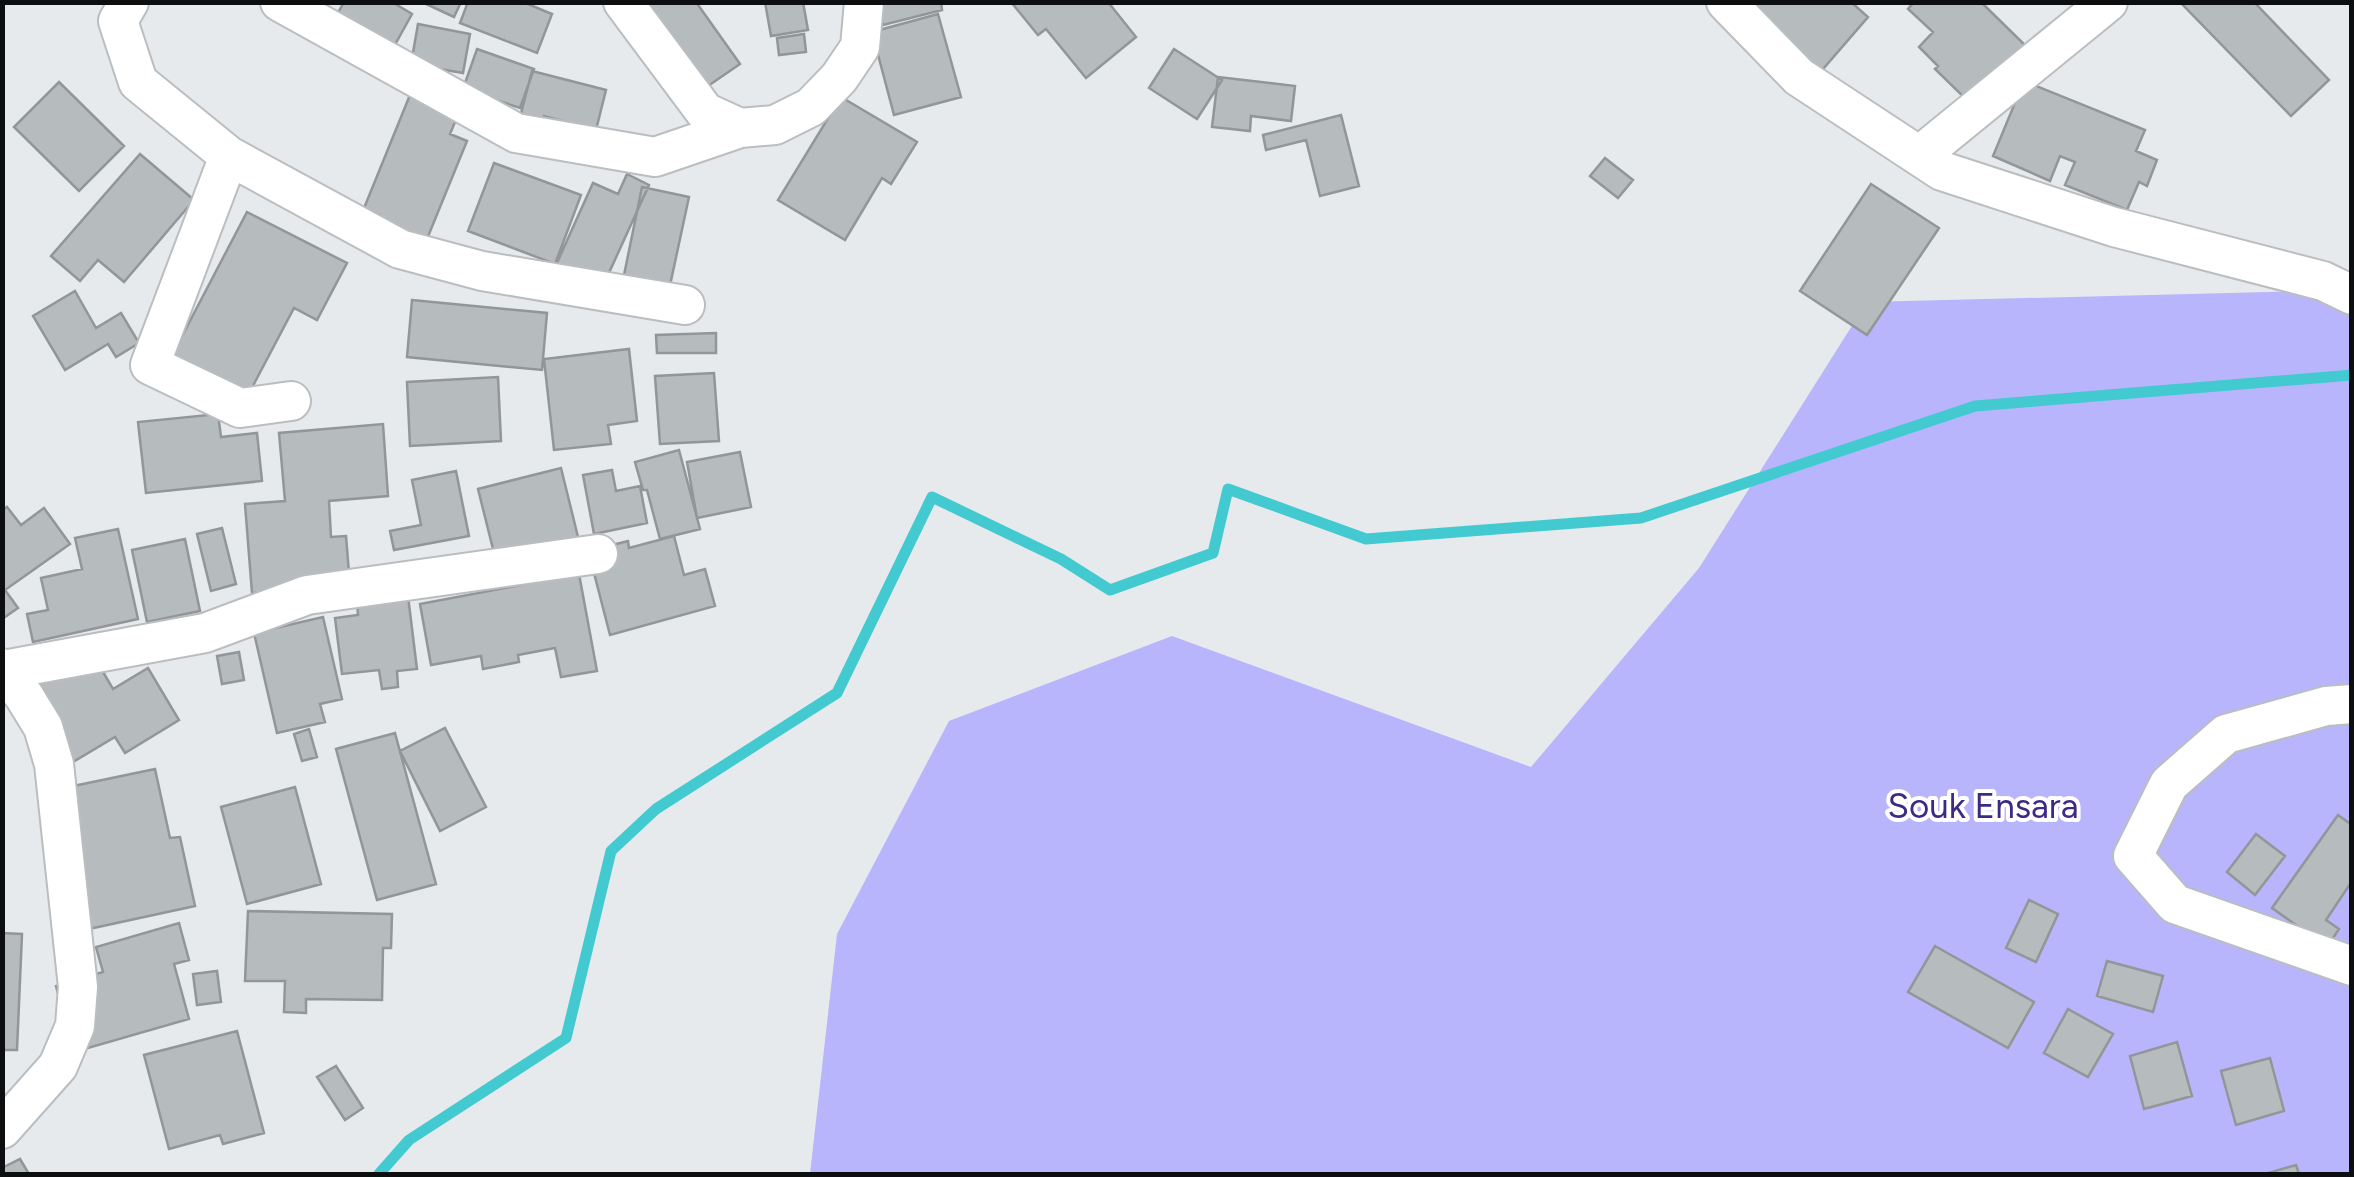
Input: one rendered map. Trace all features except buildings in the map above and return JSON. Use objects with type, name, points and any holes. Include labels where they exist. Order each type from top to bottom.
[{"type":"street","points":[[129,2],[118,21],[138,82],[229,156],[400,249],[482,271],[685,305]]},
{"type":"street","points":[[280,2],[516,133],[655,157],[740,128],[774,125],[812,107],[840,78],[860,47],[864,2]]},
{"type":"street","points":[[623,2],[705,112],[740,128]]},
{"type":"street","points":[[1726,2],[1799,78],[1942,171],[2114,227],[2323,281],[2352,294]]},
{"type":"street","points":[[1919,156],[2108,2]]},
{"type":"street","points":[[229,156],[150,365],[240,408],[291,401]]},
{"type":"street","points":[[2,1129],[58,1066],[75,1026],[78,987],[54,764],[43,727],[3,669],[205,633],[307,595],[598,554]]},
{"type":"street","points":[[2352,704],[2326,706],[2226,734],[2169,784],[2132,856],[2175,904],[2352,966]]},
{"type":"green space","name":"Souk Ensara","points":[[2351,290],[2351,1174],[810,1174],[837,934],[949,721],[1172,636],[1531,767],[1699,568],[1867,302]]},
{"type":"waterway","points":[[379,1174],[409,1140],[566,1038],[611,851],[656,809],[837,693],[932,497],[1061,559],[1110,590],[1213,553],[1228,489],[1366,539],[1641,518],[1975,406],[2352,375]]}]
